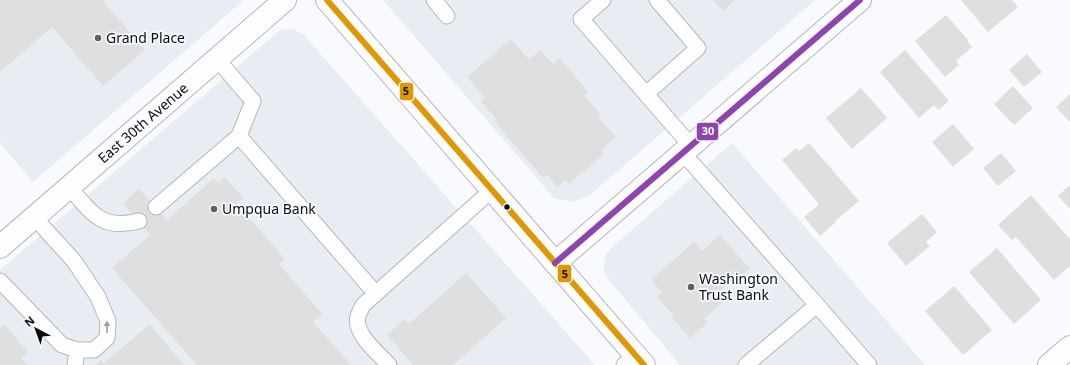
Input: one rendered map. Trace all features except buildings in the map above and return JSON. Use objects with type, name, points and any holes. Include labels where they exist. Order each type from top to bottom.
[{"type":"street","name":"East 30th Avenue","points":[[1,245],[285,0]]},
{"type":"street","points":[[327,0],[555,263],[634,362]]},
{"type":"street","points":[[555,263],[860,0]]},
{"type":"street","points":[[1049,365],[1070,347]]},
{"type":"lane","points":[[434,0],[447,16]]},
{"type":"lane","points":[[603,0],[581,19],[646,94],[687,149],[869,365]]},
{"type":"lane","points":[[646,94],[698,48],[657,0]]},
{"type":"lane","points":[[156,207],[239,136],[253,101],[217,59]]},
{"type":"lane","points":[[239,136],[376,294]]},
{"type":"lane","points":[[69,187],[91,212],[108,223],[126,225],[139,221]]},
{"type":"lane","points":[[389,365],[357,328],[358,317],[363,305],[492,190]]},
{"type":"lane","points":[[0,281],[76,358],[94,350],[107,338],[108,321],[98,297],[74,261],[34,217]]},
{"type":"lane","points":[[746,365],[817,305]]},
{"type":"shaded area","points":[[0,0],[244,0],[33,182],[0,143]]},
{"type":"shaded area","points":[[383,0],[815,0],[590,195],[572,202],[554,198]]},
{"type":"shaded area","points":[[292,29],[303,34],[595,365],[0,365],[0,270],[280,30]]},
{"type":"shaded area","points":[[732,143],[925,365],[680,365],[604,273],[606,255],[611,248]]},
{"type":"transit line","name":"5","points":[[327,0],[644,365]]},
{"type":"transit line","name":"30","points":[[555,263],[860,0]]},
{"type":"place","name":"Grand Place","points":[[98,38]]},
{"type":"place","name":"Umpqua Bank","points":[[214,209]]},
{"type":"place","name":"Washington Trust Bank","points":[[691,287]]}]
